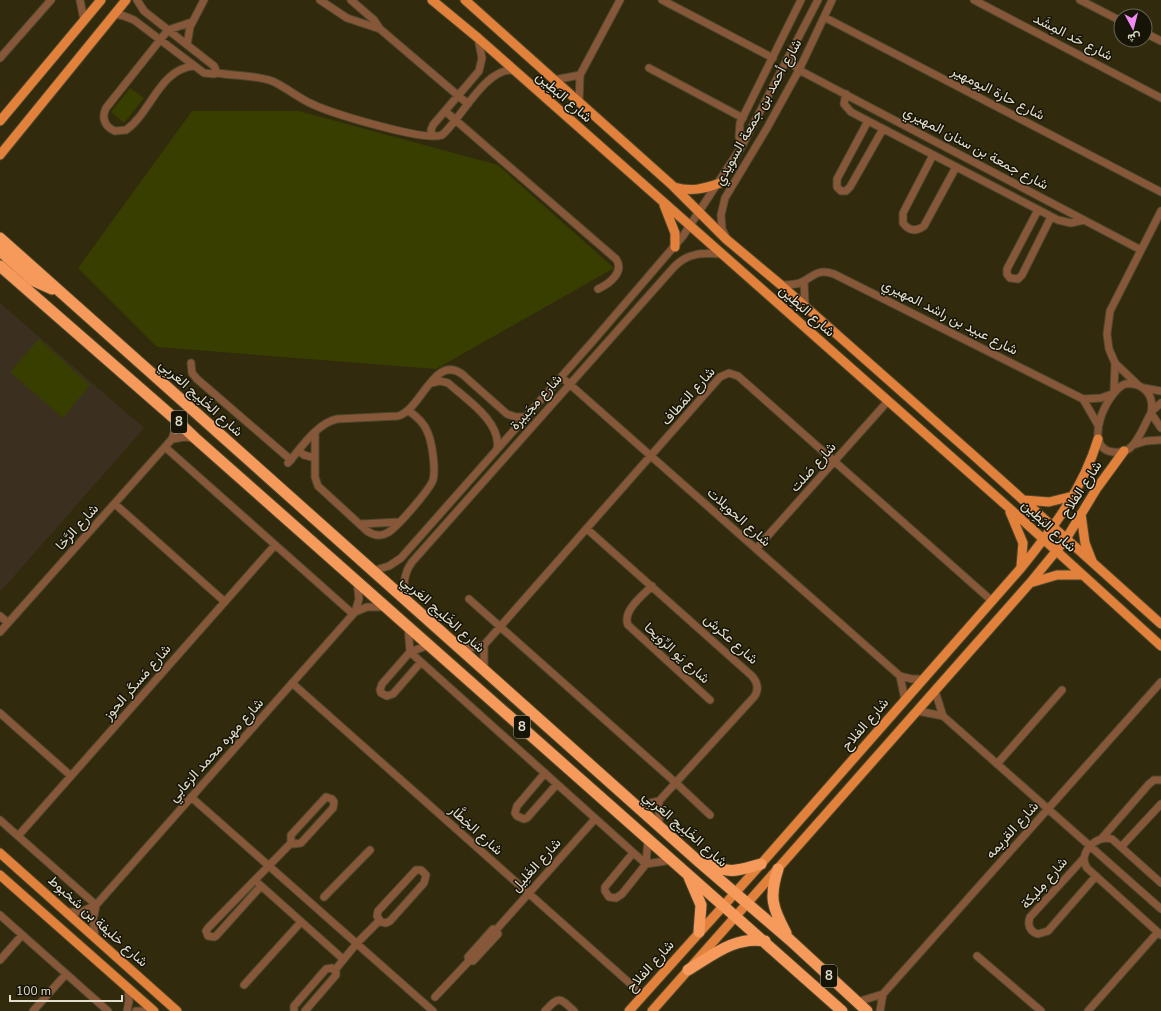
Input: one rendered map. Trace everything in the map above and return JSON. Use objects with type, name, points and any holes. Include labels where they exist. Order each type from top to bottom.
[{"type":"highway","name":"شارع الخَلِيج العَربِي","points":[[0,238],[484,671],[698,861],[790,940],[867,1011]]},
{"type":"highway","points":[[0,251],[40,285],[58,291]]},
{"type":"highway","name":"8","points":[[0,266],[174,418],[648,839],[724,904],[840,1010]]},
{"type":"highway","points":[[698,861],[729,872],[761,864]]},
{"type":"highway","points":[[778,869],[772,888],[772,896],[779,920],[790,940]]},
{"type":"highway","points":[[687,873],[700,901],[699,932]]},
{"type":"highway","points":[[688,970],[737,942],[750,940],[765,941]]},
{"type":"main road","points":[[0,121],[101,0]]},
{"type":"main road","points":[[0,155],[126,0]]},
{"type":"main road","name":"شارع البَطِين","points":[[432,0],[478,38],[1008,507],[1161,646]]},
{"type":"main road","name":"شارع البَطِين","points":[[464,0],[673,186],[726,239],[805,306],[1024,500],[1094,565],[1161,624]]},
{"type":"main road","points":[[673,186],[691,190],[703,189],[720,182]]},
{"type":"main road","points":[[664,204],[675,233],[675,247]]},
{"type":"main road","name":"شارع الفلاح","points":[[629,1011],[734,892],[761,864],[1021,568],[1053,527],[1074,496],[1085,474],[1098,439]]},
{"type":"main road","name":"شارع الفلاح","points":[[652,1011],[1030,583],[1066,539],[1097,488],[1124,452]]},
{"type":"main road","points":[[1024,500],[1049,502],[1074,496]]},
{"type":"main road","points":[[1008,507],[1023,543],[1021,568]]},
{"type":"main road","points":[[1081,514],[1085,543],[1094,565]]},
{"type":"main road","points":[[1030,583],[1057,575],[1082,575]]},
{"type":"main road","name":"شارع خليفة بن شخبوط","points":[[0,853],[177,1011]]},
{"type":"main road","points":[[0,875],[153,1011]]},
{"type":"street","points":[[1,54],[51,0]]},
{"type":"street","points":[[80,0],[84,20]]},
{"type":"street","points":[[137,0],[144,11],[216,68],[217,73]]},
{"type":"street","points":[[187,45],[192,22],[204,0]]},
{"type":"street","points":[[320,0],[337,12],[360,23],[380,29]]},
{"type":"street","points":[[351,0],[376,22],[380,29],[468,104]]},
{"type":"street","points":[[579,103],[580,75],[620,0]]},
{"type":"street","points":[[662,0],[773,58]]},
{"type":"street","points":[[742,146],[739,132],[742,118],[801,0]]},
{"type":"street","name":"شارع أحمد بن جمعة السويدي","points":[[699,213],[742,146],[818,0]]},
{"type":"street","name":"شارع أحمد بن جمعة السويدي","points":[[726,239],[722,229],[721,215],[723,204],[730,190],[750,160],[799,70],[832,0]]},
{"type":"street","name":"شارع حَد المِشَد","points":[[974,0],[1161,98]]},
{"type":"street","points":[[1080,0],[1113,17]]},
{"type":"street","points":[[115,14],[134,20],[196,68],[209,74],[217,73],[263,79],[276,83],[304,100],[329,110],[418,135],[442,135],[493,76],[504,70],[513,70]]},
{"type":"street","points":[[360,23],[367,14]]},
{"type":"street","name":"شارع حارة البومهير","points":[[824,17],[1161,192]]},
{"type":"street","points":[[192,22],[168,30],[106,108],[104,118],[108,127],[118,132],[129,128],[169,77],[183,68],[196,68],[204,65],[206,60]]},
{"type":"street","points":[[432,136],[431,127],[477,75],[481,67],[482,58],[478,38]]},
{"type":"street","points":[[791,54],[794,65],[799,70]]},
{"type":"street","points":[[649,68],[742,118]]},
{"type":"street","name":"شارع جمعة بن سنان المهيري","points":[[799,70],[1141,250]]},
{"type":"street","points":[[554,80],[580,75]]},
{"type":"street","points":[[846,94],[844,104],[847,110],[1052,217],[1067,223],[1076,223],[1084,220]]},
{"type":"street","points":[[445,111],[616,259],[619,264],[618,272],[608,283],[598,289]]},
{"type":"street","name":"شارع جمعة بن سنان المهيري","points":[[868,121],[837,179],[837,187],[841,191],[846,191],[850,187],[883,129]]},
{"type":"street","name":"شارع جمعة بن سنان المهيري","points":[[933,155],[903,213],[903,223],[908,228],[914,230],[924,226],[956,167]]},
{"type":"street","points":[[720,182],[723,187],[730,190]]},
{"type":"street","name":"شارع جمعة بن سنان المهيري","points":[[1038,210],[1007,269],[1007,274],[1010,278],[1018,279],[1022,275],[1052,217]]},
{"type":"street","name":"شارع مجَيبرة","points":[[372,571],[389,566],[400,558],[562,377],[675,247],[699,213]]},
{"type":"street","points":[[1160,215],[1112,303],[1108,318],[1108,342],[1115,363],[1113,392],[1098,425],[1098,439],[1102,447],[1110,452],[1124,452],[1133,445],[1146,441],[1161,440]]},
{"type":"street","name":"شارع مجَيبرة","points":[[408,602],[404,582],[406,573],[412,562],[677,263],[687,256],[698,253],[722,254]]},
{"type":"street","name":"شارع عبيد بن راشد المهيري","points":[[781,285],[804,281],[816,273],[825,272],[834,274],[1083,399],[1092,411],[1098,425]]},
{"type":"street","points":[[804,281],[805,306]]},
{"type":"street","points":[[191,363],[192,373],[197,379],[289,461],[325,423],[333,420],[398,416],[409,411],[439,372],[447,369],[455,370],[466,377],[503,411],[516,417],[526,417]]},
{"type":"street","points":[[1115,363],[1141,386],[1151,398],[1151,412],[1161,428]]},
{"type":"street","points":[[448,383],[449,375],[455,370]]},
{"type":"street","name":"شارع المَطاف","points":[[484,645],[652,457],[720,377],[729,373],[738,376],[992,601]]},
{"type":"street","name":"شارع الحويلات","points":[[562,377],[900,676]]},
{"type":"street","points":[[431,383],[440,381],[448,383],[493,425],[498,436],[497,449]]},
{"type":"street","points":[[1083,399],[1101,398],[1125,384],[1161,391]]},
{"type":"street","name":"شارع صَلت","points":[[756,549],[888,401]]},
{"type":"street","points":[[1133,445],[1151,412],[1161,403]]},
{"type":"street","points":[[315,433],[315,477],[318,486],[370,533],[380,535],[388,533],[399,522],[428,489],[432,482],[434,471],[428,432],[418,418],[409,411]]},
{"type":"street","points":[[174,418],[175,430],[172,439],[184,437],[195,438]]},
{"type":"street","name":"شارع الرَّخا","points":[[0,632],[172,439]]},
{"type":"street","points":[[166,447],[275,545],[354,613]]},
{"type":"street","points":[[299,451],[304,455],[315,458]]},
{"type":"street","points":[[115,504],[225,602]]},
{"type":"street","points":[[360,524],[399,522]]},
{"type":"street","name":"شارع عكرش","points":[[588,529],[750,674],[757,684],[757,691],[754,697],[659,801]]},
{"type":"street","name":"شارع مَسكَر الحوز","points":[[18,836],[275,545]]},
{"type":"street","points":[[354,613],[359,599],[357,580]]},
{"type":"street","name":"شارع يَو الرِّوَيحا","points":[[652,586],[628,612],[626,620],[628,625],[710,700]]},
{"type":"street","name":"شارع الخَلِيج العَربِي","points":[[469,599],[710,815]]},
{"type":"street","points":[[354,613],[367,607],[386,607]]},
{"type":"street","name":"شارع مهره محمد الزعابي","points":[[67,912],[81,912],[96,905],[354,613]]},
{"type":"street","points":[[0,616],[8,623]]},
{"type":"street","points":[[408,625],[410,652],[633,853],[646,864],[672,860]]},
{"type":"street","points":[[421,662],[393,694],[387,696],[381,693],[380,690],[382,684],[410,652],[429,645]]},
{"type":"street","points":[[461,650],[484,645],[484,671]]},
{"type":"street","points":[[905,700],[900,676],[912,679],[924,679]]},
{"type":"street","name":"شارع القريمه","points":[[883,994],[1161,682]]},
{"type":"street","name":"شارع الخِطَّار","points":[[292,683],[643,995]]},
{"type":"street","points":[[997,764],[1062,690]]},
{"type":"street","points":[[935,691],[943,716]]},
{"type":"street","points":[[918,711],[943,716],[1161,909]]},
{"type":"street","points":[[0,713],[71,776]]},
{"type":"street","points":[[545,773],[517,806],[515,813],[517,816],[524,819],[527,818],[557,784]]},
{"type":"street","name":"شارع مِليكة","points":[[1096,876],[1048,931],[1038,934],[1032,931],[1029,926],[1030,917],[1084,858],[1090,846],[1102,838],[1149,784],[1154,780],[1161,780]]},
{"type":"street","points":[[192,797],[357,943],[425,1008],[433,1011]]},
{"type":"street","points":[[261,886],[216,936],[211,938],[208,936],[206,931],[208,928],[268,865],[292,843],[300,843],[333,808],[334,802],[332,799],[323,799],[291,835],[292,843]]},
{"type":"street","points":[[636,806],[659,801],[660,827]]},
{"type":"street","points":[[1121,847],[1161,804]]},
{"type":"street","name":"شارع الغَلِيل","points":[[436,997],[469,961],[474,961],[498,934],[496,930],[595,819]]},
{"type":"street","points":[[0,820],[96,905],[93,920],[95,938]]},
{"type":"street","points":[[1102,838],[1112,839],[1161,883]]},
{"type":"street","points":[[633,853],[605,887],[608,897],[612,898],[619,896],[646,864],[648,839]]},
{"type":"street","points":[[324,897],[370,850]]},
{"type":"street","name":"شارع مِليكة","points":[[1084,858],[1087,868],[1160,934]]},
{"type":"street","points":[[416,870],[424,872],[426,879],[424,882],[390,921],[383,923],[379,921],[377,916],[378,911],[413,872],[416,870]]},
{"type":"street","points":[[254,880],[343,959]]},
{"type":"street","points":[[0,915],[108,1011]]},
{"type":"street","points":[[305,1011],[334,978],[336,975],[335,970],[343,959],[379,921]]},
{"type":"street","points":[[244,985],[301,922]]},
{"type":"street","points":[[1088,1011],[1160,934]]},
{"type":"street","points":[[0,960],[22,935]]},
{"type":"street","points":[[977,956],[1041,1011]]},
{"type":"street","points":[[294,1011],[294,1006],[326,969],[332,968],[335,970]]},
{"type":"street","points":[[33,1011],[66,974]]},
{"type":"street","points":[[127,1011],[129,1001],[128,988]]},
{"type":"street","points":[[857,1002],[883,994],[880,1011]]},
{"type":"street","points":[[545,1011],[554,1001],[558,999],[562,1000],[574,1011]]},
{"type":"street","points":[[136,1011],[153,1011]]},
{"type":"shaded area","points":[[0,303],[144,428],[0,592]]},
{"type":"green space","points":[[130,88],[144,98],[124,123],[111,112]]},
{"type":"green space","points":[[192,111],[299,111],[498,165],[614,268],[436,369],[157,347],[78,268]]},
{"type":"green space","points":[[39,339],[90,385],[63,418],[10,372]]}]
